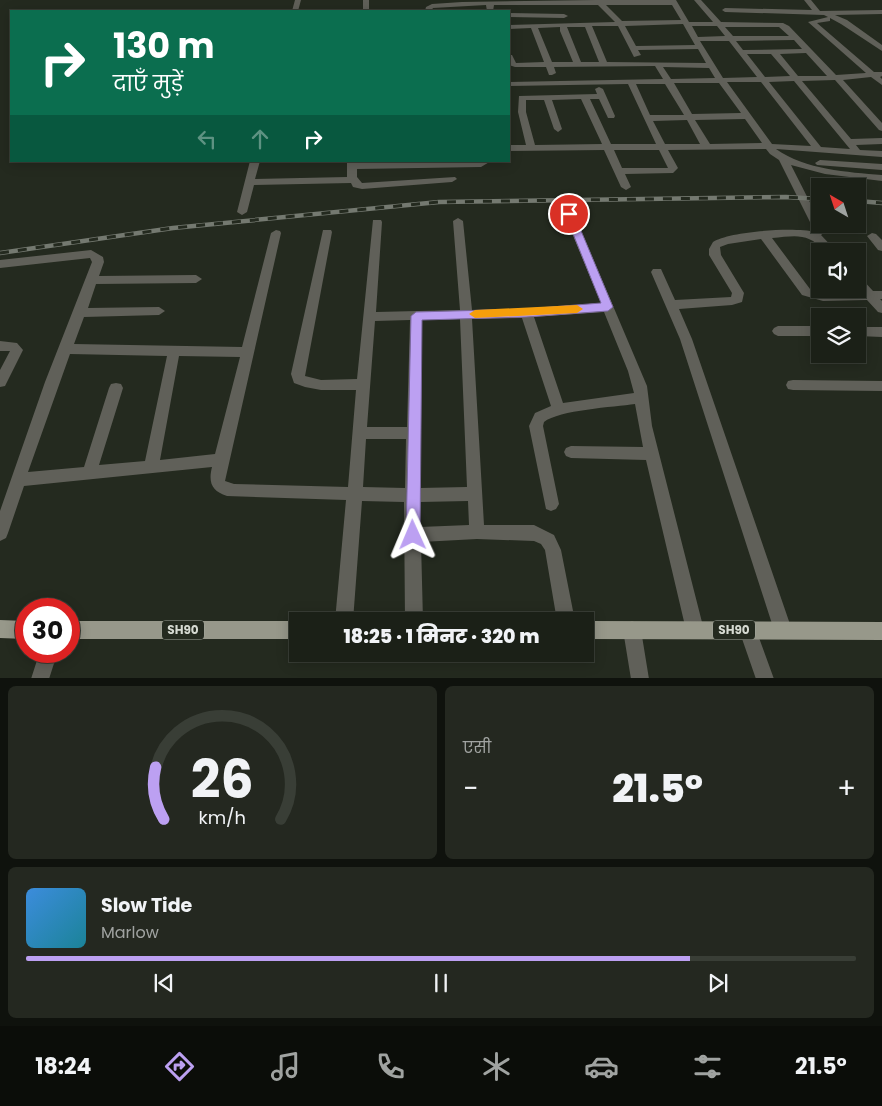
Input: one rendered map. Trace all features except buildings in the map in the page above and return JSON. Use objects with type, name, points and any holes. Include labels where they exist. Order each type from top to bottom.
[{"type":"main road","points":[[0,629],[15,630]]},
{"type":"main road","name":"SH90","points":[[80,630],[289,630]]},
{"type":"main road","name":"SH90","points":[[594,630],[882,631]]},
{"type":"street","points":[[697,0],[720,25],[818,149]]},
{"type":"street","points":[[721,0],[734,25]]},
{"type":"street","points":[[807,0],[820,12],[837,19],[871,39],[882,49]]},
{"type":"street","points":[[531,1],[534,16]]},
{"type":"street","points":[[428,10],[432,6],[531,1],[674,1],[711,66],[766,146],[783,158],[798,163],[838,173],[882,178]]},
{"type":"street","points":[[599,1],[605,9],[615,15],[642,64]]},
{"type":"street","points":[[490,10],[489,4],[491,3]]},
{"type":"street","points":[[726,10],[882,12]]},
{"type":"street","points":[[774,11],[784,26],[882,128]]},
{"type":"street","points":[[868,12],[882,21]]},
{"type":"street","points":[[510,15],[564,16]]},
{"type":"street","points":[[837,19],[815,20],[812,22],[878,74],[882,83]]},
{"type":"street","points":[[510,27],[619,23],[774,24],[784,26]]},
{"type":"street","points":[[587,24],[604,64]]},
{"type":"street","points":[[563,25],[564,32],[578,65]]},
{"type":"street","points":[[534,26],[555,83]]},
{"type":"street","points":[[871,39],[881,36]]},
{"type":"street","points":[[761,38],[857,152]]},
{"type":"street","points":[[695,39],[796,38]]},
{"type":"street","points":[[633,48],[700,47]]},
{"type":"street","points":[[740,52],[808,51]]},
{"type":"street","points":[[510,60],[515,65],[658,64],[711,66]]},
{"type":"street","points":[[658,64],[707,147]]},
{"type":"street","points":[[510,84],[763,80],[835,78],[878,74]]},
{"type":"street","points":[[596,82],[611,116]]},
{"type":"street","points":[[620,172],[672,170],[664,148],[647,118],[631,82]]},
{"type":"street","points":[[584,96],[610,148],[626,187]]},
{"type":"street","points":[[531,148],[518,112],[522,98],[602,96]]},
{"type":"street","points":[[547,97],[558,129]]},
{"type":"street","points":[[647,118],[746,116]]},
{"type":"street","points":[[849,142],[882,141]]},
{"type":"street","points":[[510,148],[766,146],[882,154]]},
{"type":"street","points":[[783,158],[811,214]]},
{"type":"street","points":[[242,212],[255,162]]},
{"type":"street","points":[[452,178],[362,186],[357,185],[352,180],[352,164],[481,164],[484,162]]},
{"type":"street","points":[[798,163],[882,167]]},
{"type":"street","points":[[250,182],[352,180]]},
{"type":"street","points":[[569,214],[635,371],[641,398],[641,410],[695,630]]},
{"type":"street","points":[[458,221],[466,315],[477,532]]},
{"type":"street","points":[[345,612],[377,222]]},
{"type":"street","points":[[327,232],[298,374],[299,379],[304,382],[318,384],[364,384]]},
{"type":"street","points":[[276,233],[216,480],[219,486],[224,489],[412,495],[476,494]]},
{"type":"street","points":[[764,235],[806,292],[821,297],[876,295],[882,309]]},
{"type":"street","points":[[671,305],[738,299],[738,293],[715,255],[714,249],[716,244],[720,242],[764,235],[813,235],[822,243]]},
{"type":"street","points":[[872,236],[882,247]]},
{"type":"street","points":[[0,264],[91,254],[97,257],[98,262],[0,532]]},
{"type":"street","points":[[657,272],[686,339],[783,630]]},
{"type":"street","points":[[92,280],[196,279]]},
{"type":"street","points":[[369,317],[526,313],[608,307]]},
{"type":"street","points":[[80,313],[159,311]]},
{"type":"street","points":[[526,313],[560,411]]},
{"type":"street","points":[[414,612],[412,495],[416,316]]},
{"type":"street","points":[[778,331],[811,332]]},
{"type":"street","points":[[866,332],[882,332]]},
{"type":"street","points":[[0,346],[13,346],[17,350],[0,382]]},
{"type":"street","points":[[66,349],[246,352]]},
{"type":"street","points":[[151,467],[174,350]]},
{"type":"street","points":[[793,385],[882,386]]},
{"type":"street","points":[[89,474],[116,388]]},
{"type":"street","points":[[551,504],[536,426],[538,418],[543,414],[641,398]]},
{"type":"street","points":[[360,433],[414,433]]},
{"type":"street","points":[[571,452],[652,454]]},
{"type":"street","points":[[18,480],[221,460]]},
{"type":"street","points":[[413,535],[477,532],[534,533],[550,540],[564,612]]},
{"type":"street","points":[[632,630],[640,678]]},
{"type":"street","points":[[748,630],[764,678]]},
{"type":"street","points":[[40,678],[45,663]]},
{"type":"railway","points":[[0,253],[173,228],[439,202],[786,197],[811,198]]},
{"type":"railway","points":[[866,202],[882,203]]},
{"type":"slow traffic","points":[[475,314],[577,309]]},
{"type":"route","points":[[413,535],[412,495],[416,316],[526,313],[608,307],[569,214]]}]
